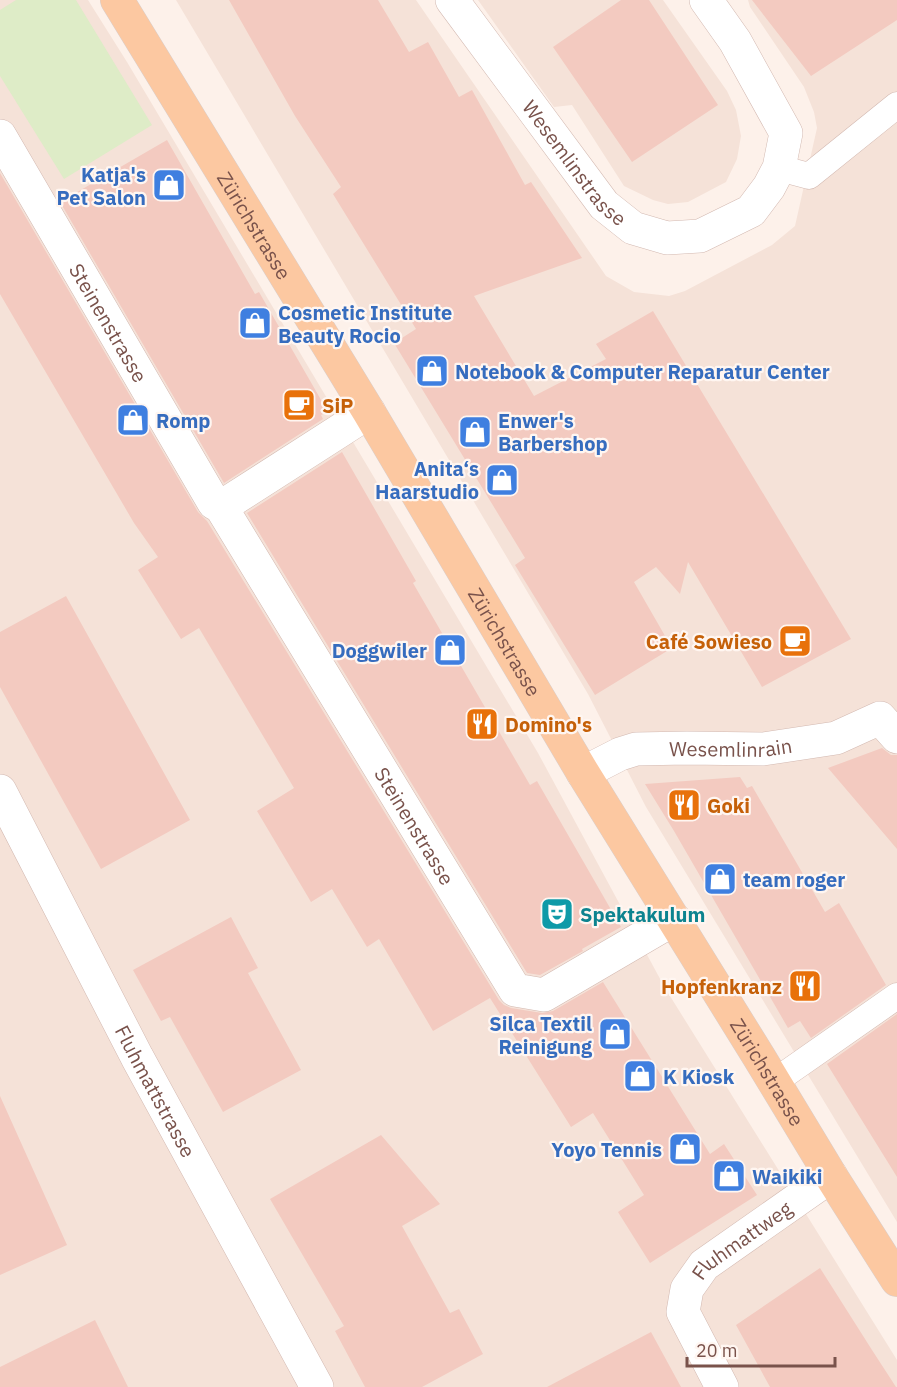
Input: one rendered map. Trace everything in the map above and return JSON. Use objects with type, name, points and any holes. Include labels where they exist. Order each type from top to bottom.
[{"type":"main road","name":"Zürichstrasse","points":[[117,0],[369,412],[583,773],[897,1280]]},
{"type":"street","name":"Wesemlinstrasse","points":[[452,0],[604,205],[633,228],[667,238],[700,236],[751,211],[769,187],[779,168],[786,133],[735,42],[706,0]]},
{"type":"street","name":"Steinenstrasse","points":[[0,136],[214,503],[221,507],[515,990],[544,995],[674,919]]},
{"type":"street","points":[[221,507],[369,412]]},
{"type":"street","name":"Wesemlinrain","points":[[583,773],[620,754],[636,749],[763,749],[888,728]]},
{"type":"street","name":"Fluhmattstrasse","points":[[0,791],[137,1057],[317,1387]]},
{"type":"street","name":"Fluhmattweg","points":[[723,1387],[683,1312],[687,1289],[704,1265],[831,1176]]},
{"type":"lane","points":[[779,168],[809,176],[897,105]]},
{"type":"lane","points":[[774,1082],[897,996]]},
{"type":"shaded area","points":[[0,0],[88,0],[538,753],[665,988],[897,1360],[897,1387],[0,1387]]},
{"type":"shaded area","points":[[176,0],[416,0],[606,276],[634,292],[669,296],[685,291],[772,245],[795,226],[817,128],[814,112],[804,87],[750,7],[748,0],[897,0],[897,1222],[646,807],[588,694]]},
{"type":"shaded area","points":[[478,0],[663,0],[727,91],[736,110],[741,136],[737,159],[726,182],[688,202],[668,204],[653,200],[624,186],[572,105],[554,107]]},
{"type":"green space","points":[[16,0],[76,0],[152,125],[64,179],[0,76],[0,10]]},
{"type":"building","points":[[229,0],[378,0],[409,52],[428,42],[459,97],[472,90],[525,185],[531,182],[582,258],[474,296],[534,396],[606,359],[596,344],[653,311],[851,639],[762,687],[688,562],[680,594],[656,567],[634,582],[672,648],[595,695],[515,565],[525,558],[394,343],[416,329],[333,194],[341,187],[295,116]]},
{"type":"building","points":[[621,0],[649,0],[718,105],[632,162],[553,47]]},
{"type":"building","points":[[752,0],[897,0],[897,20],[811,76]]},
{"type":"building","points":[[167,140],[255,294],[259,292],[328,412],[321,415],[323,419],[224,483],[60,202]]},
{"type":"building","points":[[0,173],[198,512],[207,521],[499,1000],[511,1008],[542,1013],[553,1011],[603,982],[710,1154],[724,1144],[757,1195],[650,1263],[618,1212],[644,1195],[593,1113],[571,1127],[490,998],[433,1031],[379,939],[367,947],[332,889],[311,902],[257,811],[294,788],[199,628],[181,639],[138,570],[158,557],[134,523],[0,294]]},
{"type":"building","points":[[342,452],[416,581],[413,583],[530,785],[537,781],[621,927],[540,975],[527,973],[247,513]]},
{"type":"building","points":[[66,596],[190,820],[101,869],[0,687],[0,632]]},
{"type":"building","points":[[882,748],[891,755],[897,755],[897,849],[828,768]]},
{"type":"building","points":[[740,777],[747,788],[752,786],[825,912],[839,903],[886,985],[811,1038],[800,1021],[788,1028],[645,784]]},
{"type":"building","points":[[231,917],[258,968],[248,973],[301,1070],[223,1112],[170,1017],[161,1021],[133,970]]},
{"type":"building","points":[[897,1014],[897,1177],[827,1064]]},
{"type":"building","points":[[0,1096],[67,1245],[0,1275]]},
{"type":"building","points":[[381,1135],[440,1204],[402,1226],[450,1313],[459,1309],[483,1354],[422,1387],[365,1387],[335,1331],[344,1326],[270,1199]]},
{"type":"building","points":[[820,1268],[896,1387],[770,1387],[736,1325]]},
{"type":"building","points":[[95,1320],[128,1387],[0,1387],[0,1367]]},
{"type":"building","points":[[651,1332],[681,1387],[547,1387]]},
{"type":"place","name":"Katja's Pet Salon","points":[[169,185]]},
{"type":"place","name":"Cosmetic Institute Beauty Rocio","points":[[255,323]]},
{"type":"place","name":"Notebook & Computer Reparatur Center","points":[[432,371]]},
{"type":"place","name":"SiP","points":[[299,405]]},
{"type":"place","name":"Romp","points":[[133,420]]},
{"type":"place","name":"Enwer's Barbershop","points":[[475,432]]},
{"type":"place","name":"Anita‘s Haarstudio","points":[[502,480]]},
{"type":"place","name":"Café Sowieso","points":[[795,641]]},
{"type":"place","name":"Doggwiler","points":[[450,650]]},
{"type":"place","name":"Domino's","points":[[482,724]]},
{"type":"place","name":"Goki","points":[[684,805]]},
{"type":"place","name":"team roger","points":[[720,879]]},
{"type":"place","name":"Spektakulum","points":[[557,914]]},
{"type":"place","name":"Hopfenkranz","points":[[805,986]]},
{"type":"place","name":"Silca Textil Reinigung","points":[[615,1034]]},
{"type":"place","name":"K Kiosk","points":[[640,1076]]},
{"type":"place","name":"Yoyo Tennis","points":[[685,1149]]},
{"type":"place","name":"Waikiki","points":[[729,1176]]}]
